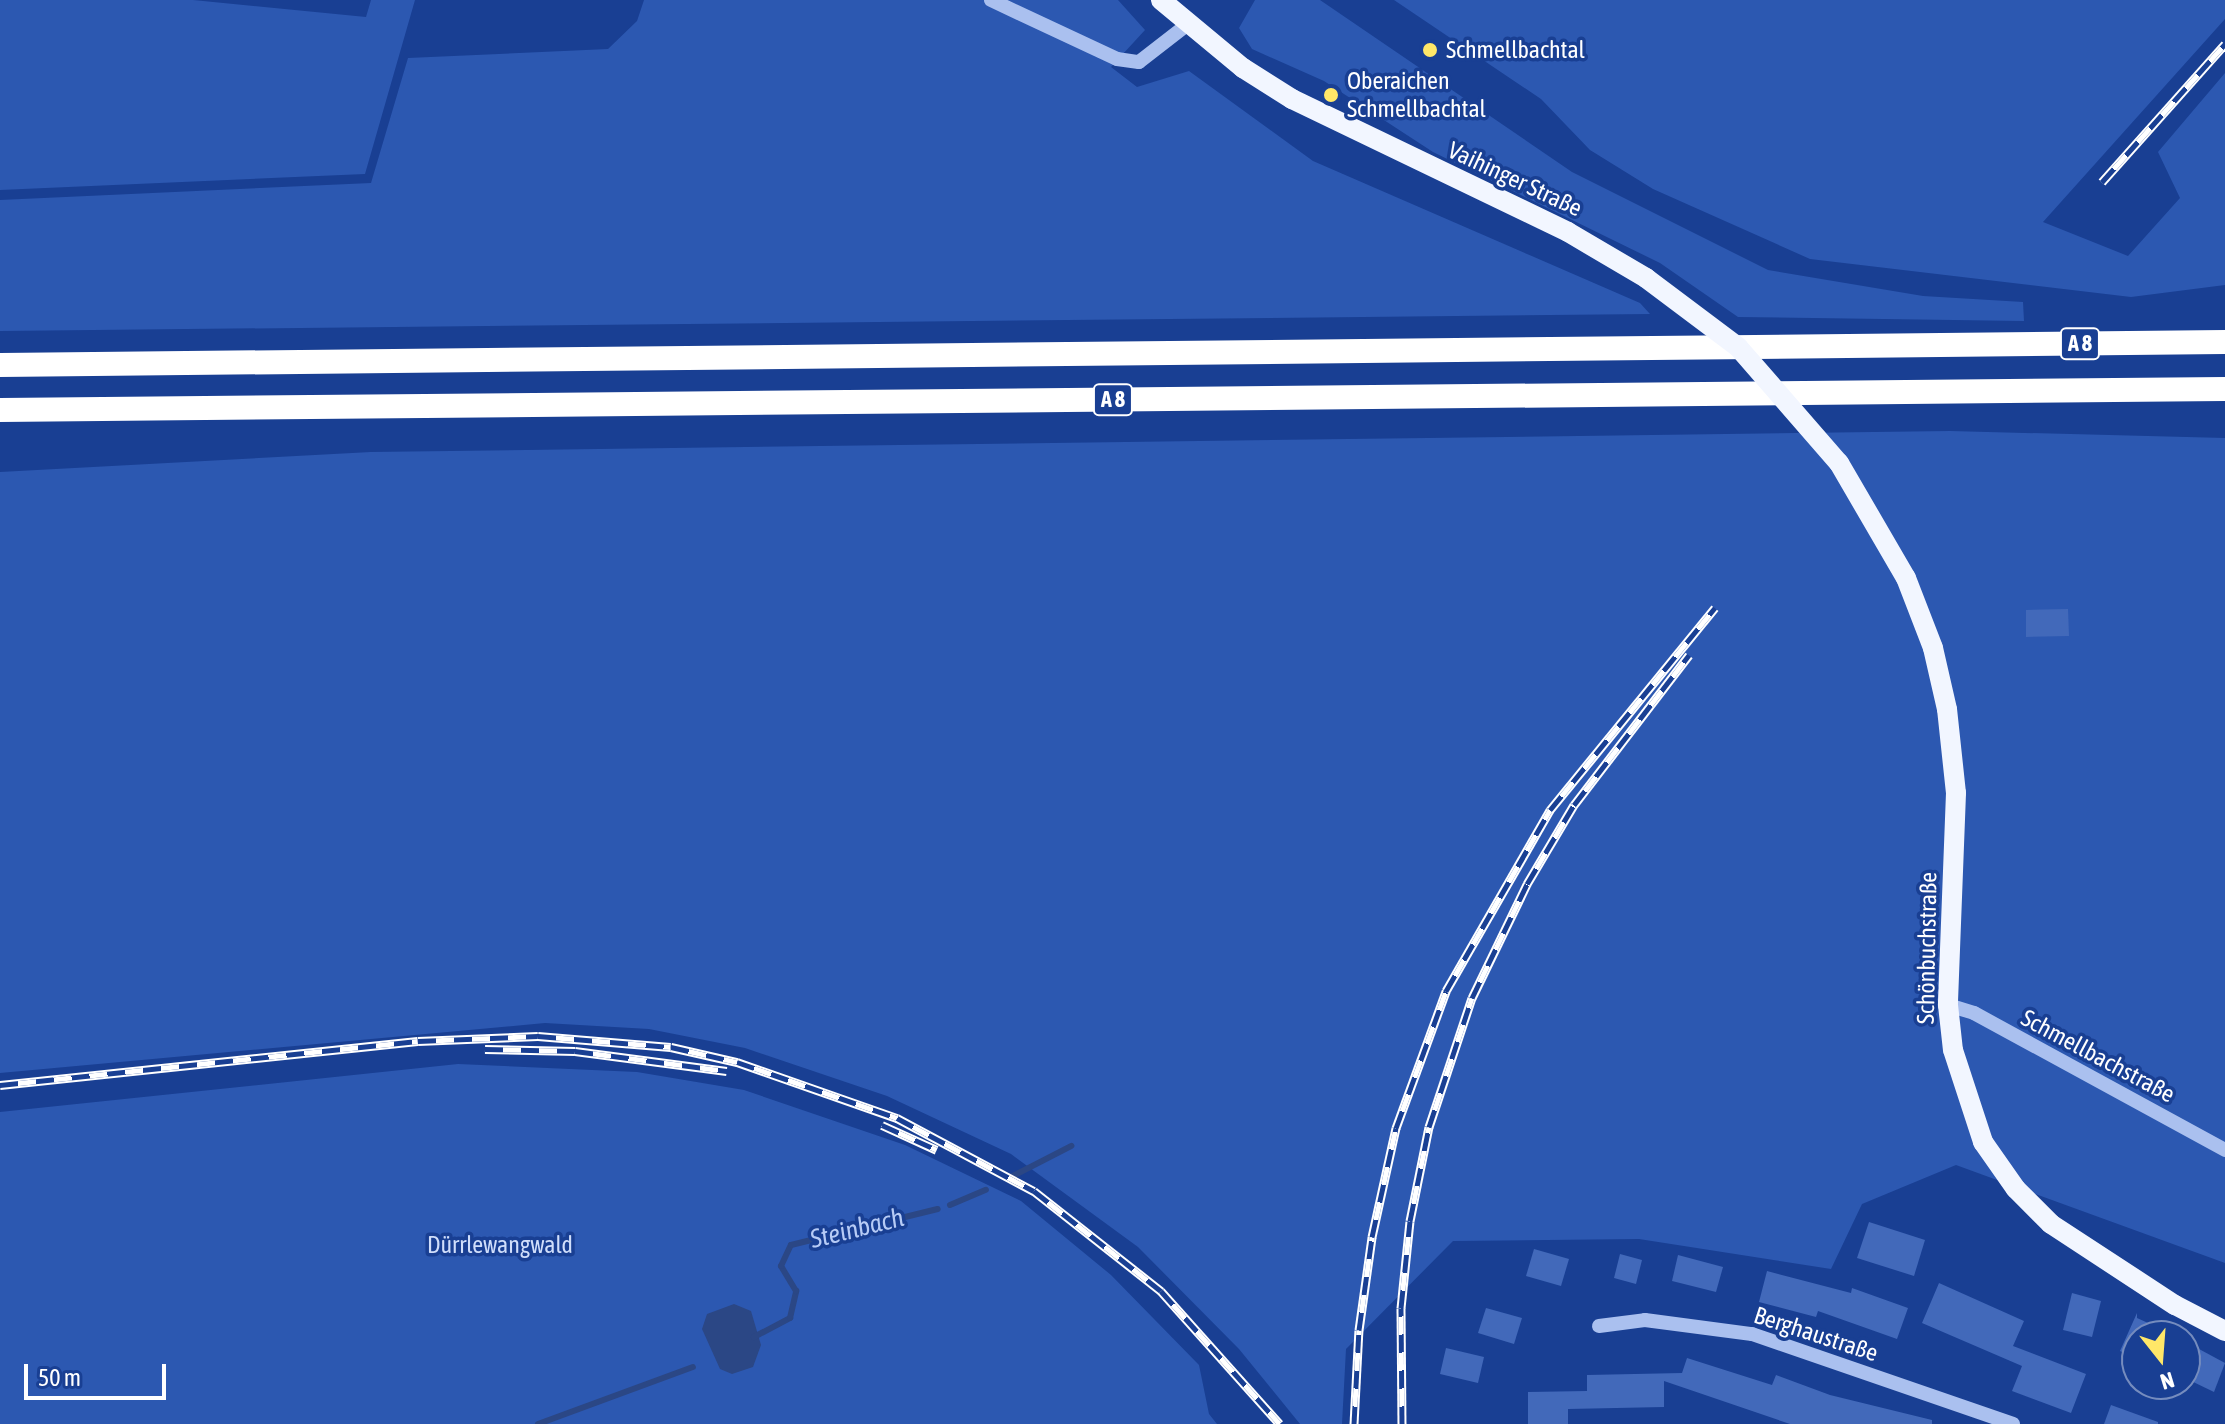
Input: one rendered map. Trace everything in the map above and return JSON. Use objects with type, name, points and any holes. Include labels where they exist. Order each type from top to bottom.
[{"type":"highway","name":"A 8","points":[[0,365],[2225,342]]},
{"type":"highway","name":"A 8","points":[[0,410],[2225,389]]},
{"type":"main road","name":"Vaihinger Straße","points":[[1161,0],[1243,68],[1321,116],[1568,232],[1646,278],[1738,347],[1839,463]]},
{"type":"main road","name":"Schönbuchstraße","points":[[1839,463],[1906,578],[1933,648],[1947,709],[1956,793],[1948,1005],[1953,1050],[1972,1118],[2016,1189],[2086,1249],[2225,1331]]},
{"type":"street","points":[[991,0],[1117,59],[1139,62],[1188,24]]},
{"type":"street","name":"Schmellbachstraße","points":[[1948,1005],[1974,1013],[2225,1150]]},
{"type":"street","name":"Berghaustraße","points":[[1599,1326],[1645,1320],[1752,1334],[2013,1424]]},
{"type":"green space","points":[[0,0],[193,0],[366,17],[371,0],[415,0],[365,174],[0,190]]},
{"type":"green space","points":[[644,0],[1118,0],[1145,30],[1111,67],[1137,87],[1189,71],[1313,161],[1640,303],[1650,314],[0,331],[0,200],[371,183],[408,58],[608,49],[637,21]]},
{"type":"green space","points":[[1255,0],[1320,0],[1572,172],[1768,270],[1923,296],[2023,302],[2024,321],[1738,317],[1660,263],[1433,152],[1324,81],[1252,49],[1239,28]]},
{"type":"green space","points":[[1394,0],[2225,0],[2225,19],[2043,222],[2128,256],[2180,198],[2158,152],[2225,73],[2225,285],[2131,297],[1810,259],[1653,189],[1590,150],[1541,99]]},
{"type":"green space","points":[[1950,431],[2225,438],[2225,1263],[1956,1165],[1862,1204],[1831,1269],[1639,1239],[1453,1241],[1346,1349],[1342,1424],[1300,1424],[1239,1349],[1138,1247],[1011,1154],[887,1096],[745,1048],[649,1029],[545,1023],[0,1073],[0,472],[371,452]]},
{"type":"green space","name":"Dürrlewangwald","points":[[458,1064],[637,1072],[744,1090],[905,1145],[1021,1201],[1111,1275],[1199,1365],[1209,1414],[1217,1424],[0,1424],[0,1112]]},
{"type":"shaded area","points":[[734,1304],[751,1311],[761,1345],[753,1367],[732,1374],[720,1369],[702,1329],[707,1314]]},
{"type":"building","points":[[2068,609],[2069,636],[2026,637],[2026,610]]},
{"type":"building","points":[[1869,1222],[1925,1240],[1914,1276],[1857,1258]]},
{"type":"building","points":[[1534,1249],[1569,1259],[1561,1286],[1526,1276]]},
{"type":"building","points":[[1620,1254],[1642,1260],[1636,1284],[1614,1278]]},
{"type":"building","points":[[1678,1255],[1723,1267],[1716,1292],[1672,1281]]},
{"type":"building","points":[[1767,1271],[1851,1293],[1852,1288],[1908,1308],[1897,1339],[1818,1311],[1816,1317],[1759,1302]]},
{"type":"building","points":[[1939,1283],[2024,1321],[2013,1346],[2086,1374],[2071,1413],[2012,1391],[2022,1366],[1922,1323]]},
{"type":"building","points":[[2072,1293],[2101,1301],[2092,1337],[2063,1330]]},
{"type":"building","points":[[1486,1308],[1522,1318],[1514,1344],[1478,1333]]},
{"type":"building","points":[[1446,1348],[1484,1357],[1478,1383],[1440,1374]]},
{"type":"building","points":[[2201,1350],[2225,1363],[2214,1392],[2201,1386]]},
{"type":"building","points":[[1687,1358],[1772,1385],[1776,1375],[1830,1395],[1932,1420],[1932,1424],[1790,1424],[1664,1381],[1664,1407],[1568,1409],[1568,1424],[1528,1424],[1528,1392],[1587,1391],[1587,1375],[1682,1373]]},
{"type":"building","points":[[2111,1405],[2158,1422],[2158,1424],[2104,1424]]},
{"type":"waterway","name":"Steinbach","points":[[1011,1177],[1071,1146]]},
{"type":"waterway","name":"Steinbach","points":[[950,1205],[986,1190]]},
{"type":"waterway","name":"Steinbach","points":[[754,1337],[790,1318],[796,1291],[781,1266],[791,1245],[938,1209]]},
{"type":"waterway","name":"Steinbach","points":[[538,1424],[693,1367]]},
{"type":"railway","points":[[2102,182],[2225,44]]},
{"type":"railway","points":[[1354,1424],[1359,1330],[1372,1237],[1396,1128],[1446,991],[1550,810],[1715,608]]},
{"type":"railway","points":[[1402,1424],[1401,1308],[1410,1221],[1429,1127],[1472,998],[1527,884],[1574,805],[1689,655]]},
{"type":"railway","points":[[0,1085],[418,1041],[538,1036],[671,1047],[737,1062],[897,1118],[1034,1191],[1161,1291],[1280,1424]]},
{"type":"railway","points":[[485,1049],[575,1051],[727,1071]]},
{"type":"railway","points":[[882,1125],[937,1150]]},
{"type":"place","name":"Schmellbachtal","points":[[1430,50]]},
{"type":"place","name":"Oberaichen Schmellbachtal","points":[[1331,95]]}]
